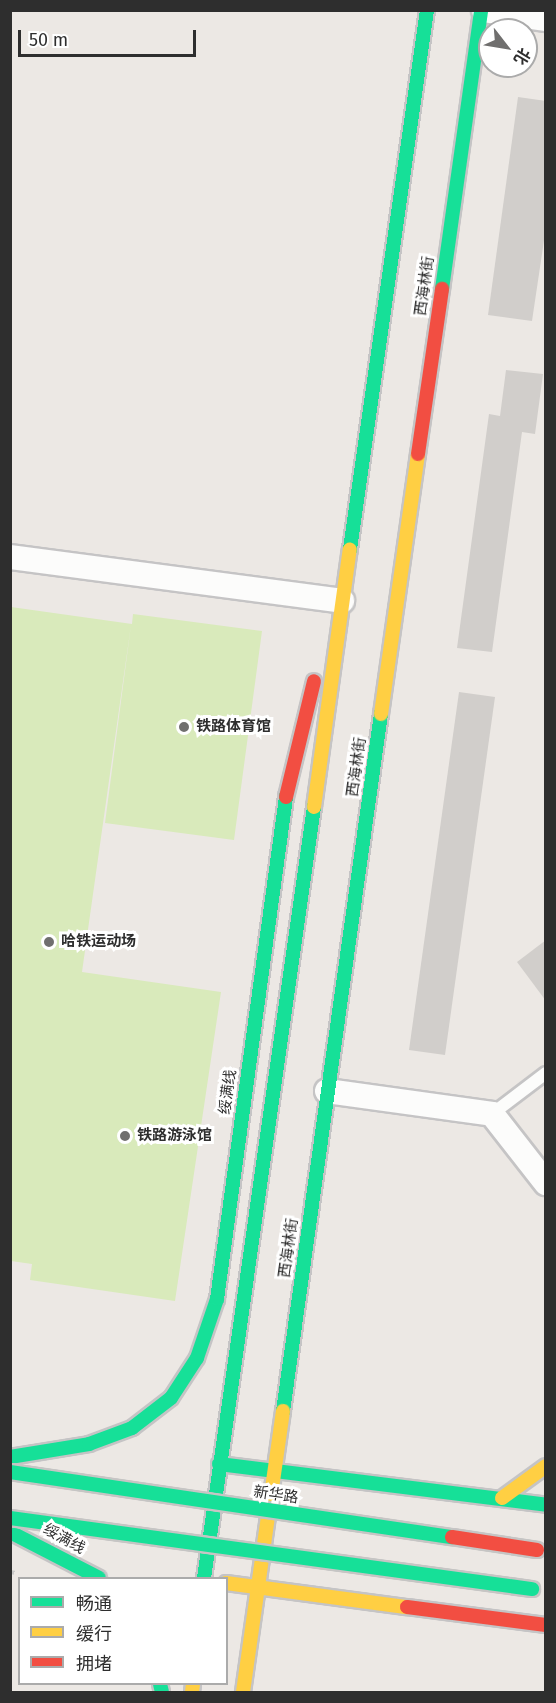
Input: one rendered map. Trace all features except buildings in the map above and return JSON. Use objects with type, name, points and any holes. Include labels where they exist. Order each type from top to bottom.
[{"type":"main road","points":[[204,1577],[427,10]]},
{"type":"main road","name":"西海林街","points":[[243,1692],[482,10]]},
{"type":"main road","name":"绥满线","points":[[10,1457],[89,1444],[132,1428],[171,1398],[197,1358],[217,1299],[289,775],[308,695],[341,608]]},
{"type":"main road","points":[[219,1464],[546,1505]]},
{"type":"main road","points":[[502,1498],[546,1466]]},
{"type":"main road","name":"新华路","points":[[10,1472],[537,1550]]},
{"type":"main road","points":[[10,1518],[532,1589]]},
{"type":"main road","name":"绥满线","points":[[10,1532],[97,1577]]},
{"type":"main road","points":[[228,1583],[546,1625]]},
{"type":"street","points":[[482,10],[546,19]]},
{"type":"street","points":[[10,557],[341,608]]},
{"type":"street","points":[[327,1091],[492,1114],[546,1183]]},
{"type":"lane","points":[[492,1114],[546,1073]]},
{"type":"path","points":[[10,1572],[16,1572]]},
{"type":"green space","points":[[11,607],[132,624],[133,614],[262,631],[234,840],[105,823],[131,625],[82,972],[221,992],[175,1301],[30,1280],[32,1264],[11,1261]]},
{"type":"traffic: fast","points":[[350,549],[427,10]]},
{"type":"traffic: fast","points":[[442,289],[481,10]]},
{"type":"traffic: fast","points":[[283,1411],[381,714]]},
{"type":"traffic: fast","points":[[10,1457],[89,1444],[132,1428],[171,1398],[197,1358],[217,1299],[286,797]]},
{"type":"traffic: fast","points":[[204,1577],[314,807]]},
{"type":"traffic: fast","points":[[219,1464],[546,1505]]},
{"type":"traffic: fast","points":[[10,1472],[452,1537]]},
{"type":"traffic: fast","points":[[10,1518],[532,1589]]},
{"type":"traffic: fast","points":[[10,1532],[97,1577]]},
{"type":"traffic: fast","points":[[160,1685],[162,1692]]},
{"type":"traffic: slow","points":[[381,714],[418,454]]},
{"type":"traffic: slow","points":[[314,807],[350,549]]},
{"type":"traffic: slow","points":[[243,1692],[283,1411]]},
{"type":"traffic: slow","points":[[502,1498],[546,1466]]},
{"type":"traffic: slow","points":[[228,1583],[407,1607]]},
{"type":"traffic: slow","points":[[192,1692],[193,1685]]},
{"type":"traffic: jam","points":[[418,454],[442,289]]},
{"type":"traffic: jam","points":[[286,797],[314,681]]},
{"type":"traffic: jam","points":[[452,1537],[537,1550]]},
{"type":"traffic: jam","points":[[407,1607],[546,1625]]},
{"type":"place","name":"铁路体育馆","points":[[184,727]]},
{"type":"place","name":"哈铁运动场","points":[[49,942]]},
{"type":"place","name":"铁路游泳馆","points":[[125,1136]]}]
